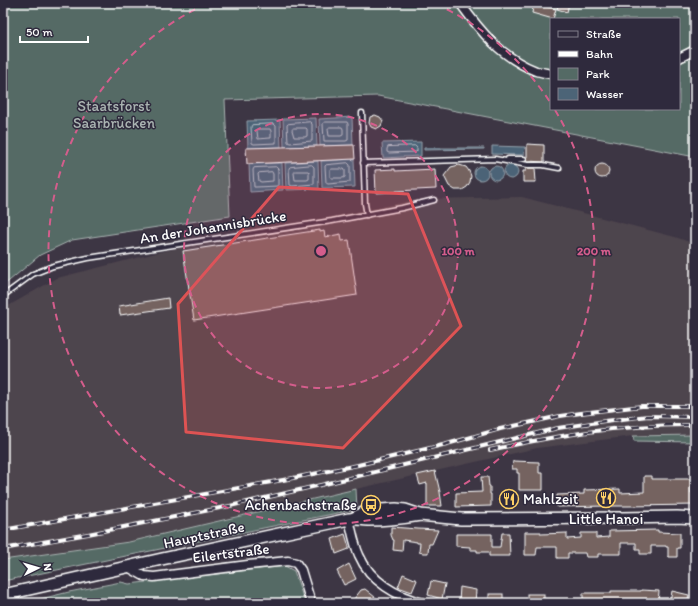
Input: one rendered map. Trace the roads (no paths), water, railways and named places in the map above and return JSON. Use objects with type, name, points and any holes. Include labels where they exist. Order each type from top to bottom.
[{"type":"main road","name":"Hauptstraße","points":[[3,595],[170,557],[352,519],[368,520],[405,518],[420,515],[462,519],[695,518]]},
{"type":"street","points":[[460,3],[475,24],[493,44],[514,60],[537,71],[550,74]]},
{"type":"street","points":[[680,58],[695,49]]},
{"type":"street","points":[[352,519],[353,538],[358,554],[366,568],[386,587],[399,594],[424,603]]},
{"type":"street","name":"Eilertstraße","points":[[128,567],[144,576],[154,577],[288,561],[296,563],[301,570],[311,603]]},
{"type":"lane","points":[[362,113],[365,204],[367,215]]},
{"type":"lane","points":[[495,159],[528,165],[543,165],[559,168]]},
{"type":"lane","points":[[363,163],[524,159]]},
{"type":"lane","name":"An der Johannisbrücke","points":[[3,296],[33,274],[54,266],[88,258],[332,221],[402,208],[434,200]]},
{"type":"water","points":[[352,117],[353,145],[320,146],[319,119]]},
{"type":"water","points":[[316,118],[317,146],[284,147],[283,119]]},
{"type":"water","points":[[280,120],[281,147],[248,148],[247,121]]},
{"type":"water","points":[[421,142],[421,156],[383,158],[382,143]]},
{"type":"water","points":[[492,146],[525,147],[524,155],[492,154]]},
{"type":"water","points":[[424,148],[484,148],[484,149],[424,150]]},
{"type":"water","points":[[354,159],[355,187],[322,188],[321,161]]},
{"type":"water","points":[[318,161],[319,189],[286,190],[285,163]]},
{"type":"water","points":[[282,163],[283,190],[250,192],[249,164]]},
{"type":"water","points":[[511,165],[516,167],[518,172],[516,177],[511,179],[506,177],[504,172],[506,167]]},
{"type":"water","points":[[481,166],[486,168],[488,173],[486,178],[481,180],[476,178],[474,173],[476,168]]},
{"type":"water","points":[[496,166],[501,168],[503,173],[501,178],[496,180],[491,178],[489,173],[491,168]]},
{"type":"railway","points":[[3,530],[283,480],[358,465],[447,444],[500,429],[560,416],[642,406],[695,406]]},
{"type":"railway","points":[[3,549],[230,506],[558,428],[648,416],[695,417]]},
{"type":"railway","points":[[490,450],[566,435],[643,426],[695,425]]},
{"type":"place","name":"Little Hanoi","points":[[606,498]]},
{"type":"place","name":"Mahlzeit","points":[[509,499]]},
{"type":"place","name":"Achenbachstraße","points":[[371,505]]},
{"type":"park label","name":"Staatsforst Saarbrücken","points":[[114,114]]}]
